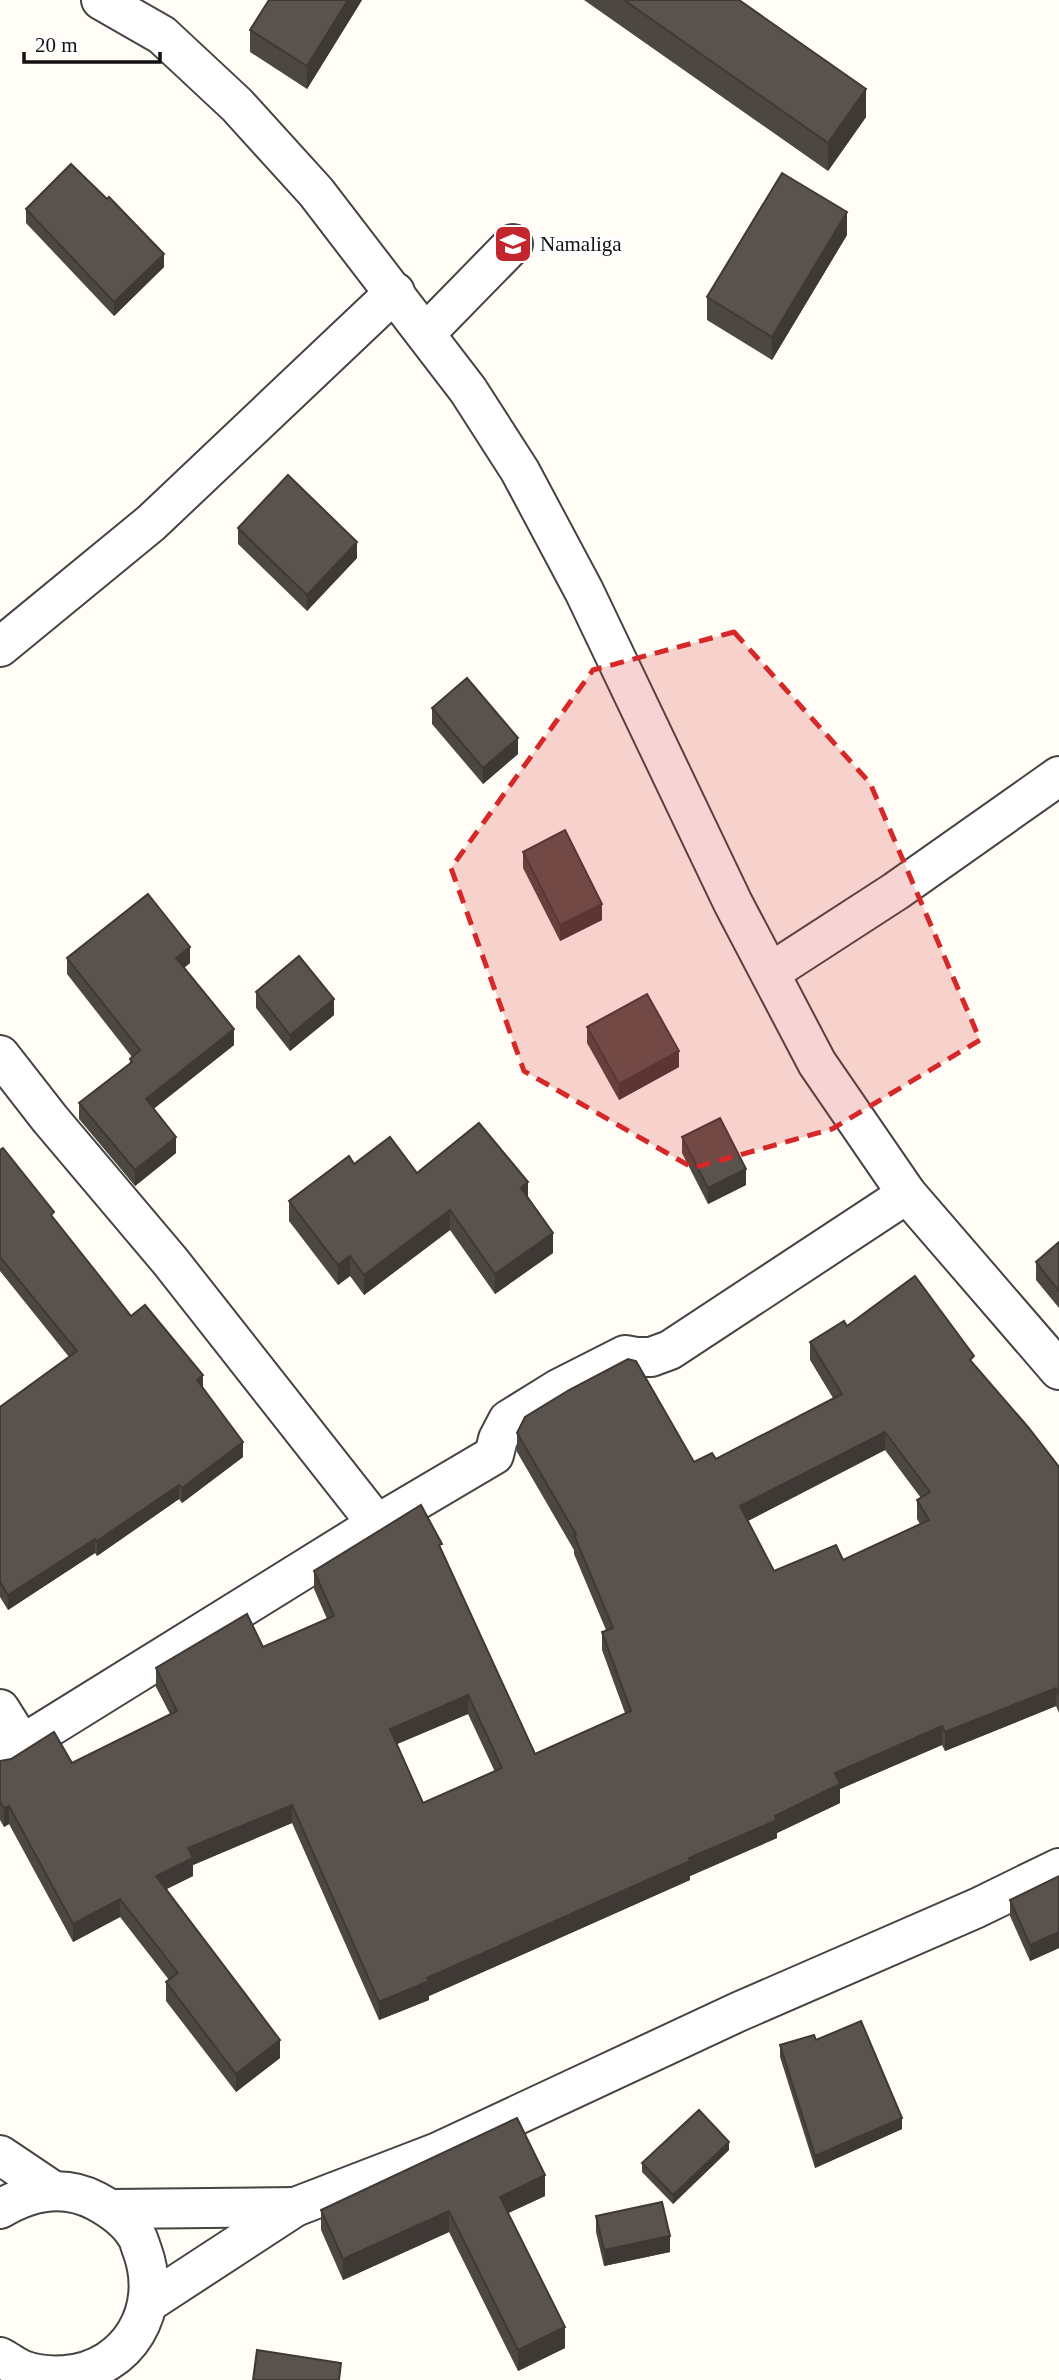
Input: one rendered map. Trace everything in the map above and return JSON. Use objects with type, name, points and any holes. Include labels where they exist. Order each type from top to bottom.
[{"type":"street","points":[[101,0],[162,35],[237,105],[316,192],[468,390],[520,471],[584,591],[727,891],[817,1063],[907,1194],[1059,1370]]},
{"type":"street","points":[[426,333],[513,244]]},
{"type":"street","points":[[0,648],[151,523],[394,292]]},
{"type":"street","points":[[771,972],[896,891],[1059,776]]},
{"type":"street","points":[[0,1055],[50,1119],[170,1261],[377,1524]]},
{"type":"street","points":[[0,1709],[11,1751],[377,1524],[494,1455],[498,1439],[508,1420],[594,1368],[625,1355],[651,1357],[670,1350],[907,1194]]},
{"type":"street","points":[[148,2303],[295,2207],[438,2152],[737,2012],[977,1908],[1059,1868]]},
{"type":"street","points":[[0,2155],[52,2190]]},
{"type":"street","points":[[0,2209],[25,2196],[52,2190],[84,2194],[113,2209],[137,2235],[149,2268],[148,2303],[141,2323],[130,2341],[109,2361],[82,2373],[53,2376],[18,2369]]},
{"type":"street","points":[[113,2209],[295,2207]]},
{"type":"street","points":[[130,2341],[133,2380]]},
{"type":"highlighted area","points":[[734,632],[870,783],[980,1040],[832,1129],[693,1168],[524,1071],[451,868],[593,670]]},
{"type":"building","points":[[269,0],[348,0],[307,66],[250,30]]},
{"type":"building","points":[[624,0],[739,0],[866,89],[828,143]]},
{"type":"building","points":[[71,164],[107,199],[109,197],[164,254],[114,302],[26,209]]},
{"type":"building","points":[[782,173],[847,212],[772,337],[707,297]]},
{"type":"building","points":[[288,475],[357,542],[307,595],[238,528]]},
{"type":"building","points":[[467,678],[518,738],[483,768],[432,708]]},
{"type":"building","points":[[565,830],[602,904],[560,925],[523,852]]},
{"type":"building","points":[[148,894],[190,947],[176,958],[234,1029],[146,1099],[176,1137],[135,1170],[79,1103],[132,1062],[130,1059],[140,1050],[67,958]]},
{"type":"building","points":[[299,956],[334,999],[290,1035],[256,992]]},
{"type":"building","points":[[647,994],[679,1051],[619,1084],[587,1027]]},
{"type":"building","points":[[720,1118],[746,1169],[708,1188],[682,1137]]},
{"type":"building","points":[[479,1123],[528,1182],[521,1188],[553,1233],[495,1274],[450,1210],[364,1275],[350,1256],[338,1265],[289,1201],[349,1156],[354,1164],[390,1137],[417,1173]]},
{"type":"building","points":[[3,1148],[54,1212],[51,1215],[131,1316],[145,1305],[203,1375],[197,1380],[243,1442],[182,1488],[179,1485],[97,1541],[95,1539],[8,1595],[0,1582],[0,1407],[77,1351],[0,1257],[0,1150]]},
{"type":"building","points":[[1059,1242],[1059,1291],[1036,1262]]},
{"type":"building","points":[[915,1276],[974,1356],[970,1360],[1059,1467],[1059,1695],[1056,1688],[945,1732],[942,1726],[835,1773],[840,1784],[775,1816],[777,1820],[379,2002],[292,1805],[188,1848],[193,1858],[156,1876],[280,2040],[236,2074],[166,1982],[178,1973],[120,1899],[73,1924],[9,1806],[4,1808],[0,1802],[0,1761],[11,1759],[54,1732],[72,1763],[177,1711],[156,1668],[247,1614],[263,1647],[334,1616],[314,1571],[421,1505],[442,1544],[439,1545],[535,1754],[631,1711],[602,1632],[613,1628],[574,1535],[576,1534],[517,1433],[525,1417],[628,1359],[636,1361],[694,1462],[712,1453],[716,1459],[842,1394],[810,1342],[844,1321],[847,1326]],"holes":[[[885,1432],[930,1492],[917,1500],[929,1520],[843,1560],[836,1545],[774,1571],[740,1506]],[[468,1695],[502,1768],[423,1803],[390,1729]]]},
{"type":"building","points":[[1059,1876],[1059,1932],[1030,1945],[1010,1900]]},
{"type":"building","points":[[861,2021],[902,2118],[815,2156],[780,2045],[814,2035],[816,2040]]},
{"type":"building","points":[[699,2110],[729,2142],[673,2195],[642,2163]]},
{"type":"building","points":[[517,2118],[545,2175],[500,2197],[565,2327],[518,2350],[449,2211],[343,2259],[321,2210]]},
{"type":"building","points":[[662,2202],[670,2236],[604,2250],[596,2216]]},
{"type":"building","points":[[257,2350],[341,2363],[339,2380],[253,2380]]},
{"type":"place","name":"Namaliga","points":[[513,244]]}]
